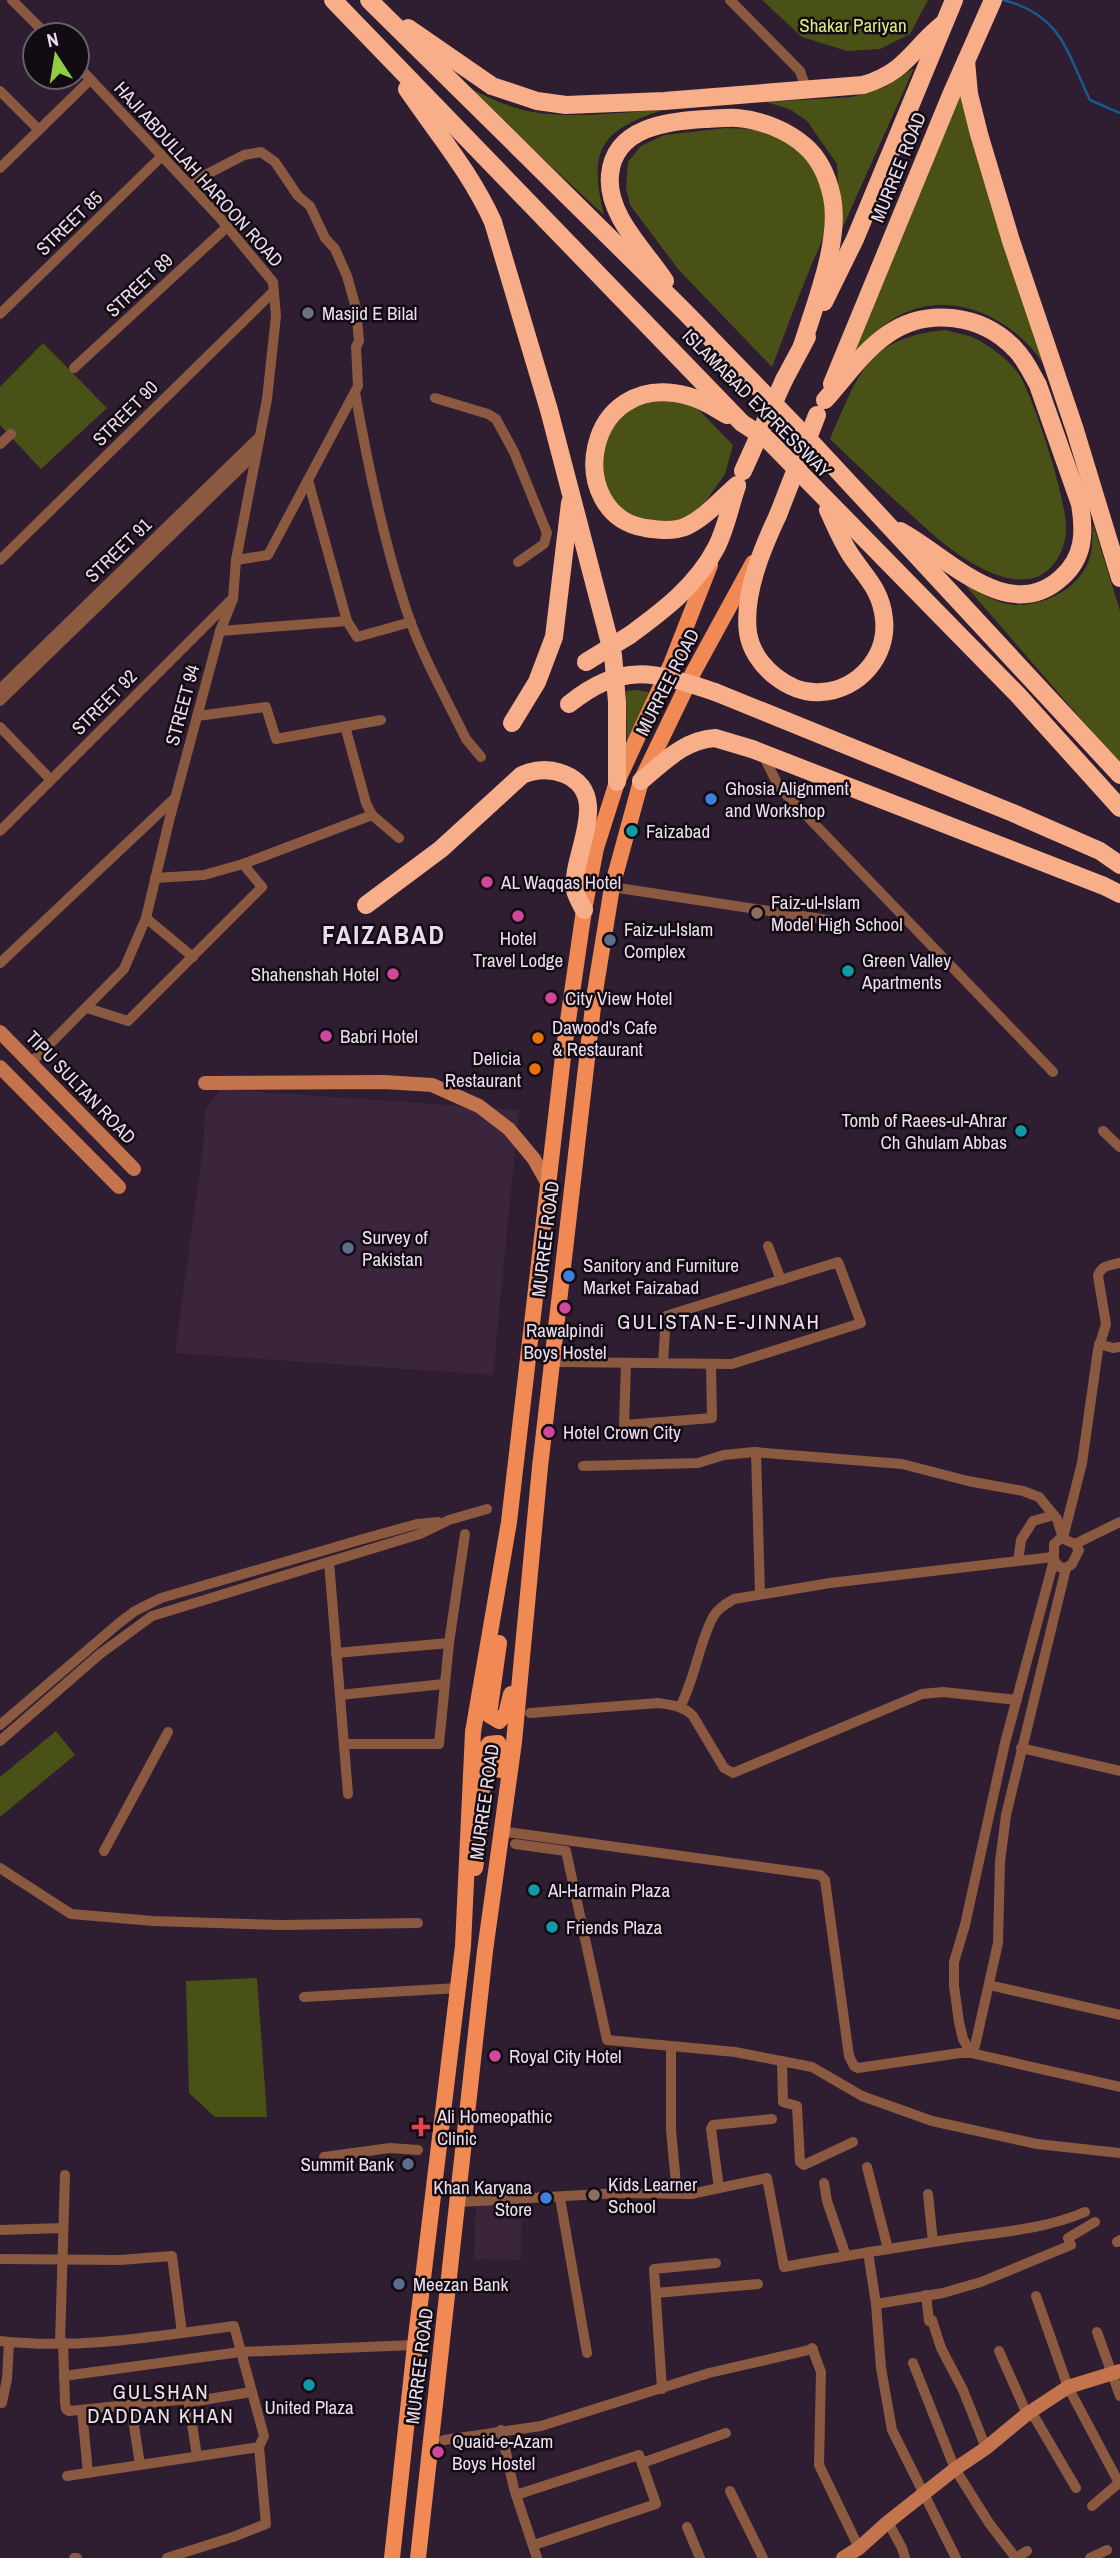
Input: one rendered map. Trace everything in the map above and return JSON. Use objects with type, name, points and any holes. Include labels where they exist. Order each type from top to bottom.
[{"type":"highway","name":"ISLAMABAD EXPRESSWAY","points":[[333,0],[742,423],[768,440],[1018,695],[1120,807]]},
{"type":"highway","name":"MURREE ROAD","points":[[767,539],[993,0]]},
{"type":"highway","name":"ISLAMABAD EXPRESSWAY","points":[[371,2],[684,311],[813,444],[1120,775]]},
{"type":"highway","points":[[371,2],[485,82],[537,101],[566,105],[598,105],[863,85],[879,80],[905,63],[948,13]]},
{"type":"highway","name":"MURREE ROAD","points":[[586,662],[676,602],[717,546],[740,478],[784,380],[855,239],[948,13]]},
{"type":"highway","points":[[380,48],[464,168],[482,196],[494,222],[571,490],[613,655],[617,702],[617,782]]},
{"type":"highway","points":[[966,61],[968,94],[979,134],[1120,578]]},
{"type":"highway","points":[[684,311],[615,209],[610,174],[616,155],[627,140],[648,128],[678,120],[737,118],[772,126],[791,135],[817,159],[833,198],[831,247],[802,346]]},
{"type":"highway","points":[[821,408],[870,348],[902,325],[934,317],[966,320],[983,326],[1015,349],[1029,367],[1038,385],[1080,505],[1082,544],[1076,561],[1064,576],[1041,592],[1024,595],[992,589],[957,569],[914,538],[885,523]]},
{"type":"highway","points":[[740,478],[701,517],[685,526],[668,530],[634,526],[620,517],[607,503],[598,487],[594,473],[594,453],[600,431],[614,412],[629,400],[649,393],[690,396],[742,423]]},
{"type":"highway","points":[[512,723],[537,682],[554,637],[571,490]]},
{"type":"highway","points":[[767,539],[751,590],[748,619],[750,640],[760,661],[774,676],[805,691],[820,693],[851,683],[863,675],[879,652],[883,637],[882,609],[872,581],[850,553],[820,495]]},
{"type":"highway","points":[[569,704],[598,683],[633,674],[671,678],[715,692],[1013,813],[1100,851],[1120,865]]},
{"type":"highway","points":[[641,781],[684,746],[702,739],[715,738],[762,753],[1120,894]]},
{"type":"highway","points":[[366,905],[441,849],[522,775],[533,770],[550,769],[575,780],[583,790],[588,805],[586,836],[575,890],[584,910]]},
{"type":"main road","name":"MURREE ROAD","points":[[418,2558],[485,1951],[514,1742],[540,1466],[594,998],[612,887],[641,781],[694,671],[767,539]]},
{"type":"main road","name":"MURREE ROAD","points":[[392,2558],[463,1946],[473,1732],[509,1522],[548,1184],[584,910],[596,848],[617,782],[672,662],[717,546]]},
{"type":"main road","points":[[509,1522],[503,1619],[489,1715],[499,1721],[506,1714],[510,1695],[514,1632],[540,1466]]},
{"type":"main road","points":[[463,1946],[479,1842],[485,1750],[489,1744],[498,1743],[502,1750],[489,1861],[485,1951]]},
{"type":"street","points":[[12,0],[33,21]]},
{"type":"street","points":[[730,0],[800,71],[806,81],[807,90]]},
{"type":"street","name":"HAJI ABDULLAH HAROON ROAD","points":[[91,81],[227,227],[273,282],[276,316]]},
{"type":"street","points":[[0,91],[39,130]]},
{"type":"street","points":[[0,168],[79,91]]},
{"type":"street","points":[[188,184],[244,155],[261,152],[275,162],[298,197],[310,206],[325,237],[335,249],[347,276],[359,324],[359,341],[356,347],[360,382],[355,392],[268,555],[236,560]]},
{"type":"street","name":"STREET 85","points":[[0,314],[162,156]]},
{"type":"street","name":"STREET 89","points":[[74,368],[227,227]]},
{"type":"street","name":"STREET 90","points":[[0,561],[274,291]]},
{"type":"street","name":"STREET 94","points":[[30,1064],[124,969],[146,918],[220,631],[233,598],[236,560],[260,435],[276,316]]},
{"type":"street","points":[[355,392],[369,475],[387,547],[411,622],[466,739],[481,757]]},
{"type":"street","points":[[435,398],[488,414],[496,419],[514,452],[547,533],[544,544],[518,562]]},
{"type":"street","points":[[0,444],[11,434]]},
{"type":"street","name":"STREET 91","points":[[0,689],[260,435]]},
{"type":"street","points":[[0,701],[257,452]]},
{"type":"street","points":[[309,480],[347,621],[357,637],[411,622]]},
{"type":"street","name":"STREET 92","points":[[0,831],[233,598]]},
{"type":"street","points":[[220,631],[347,621]]},
{"type":"street","points":[[197,716],[266,707],[276,739],[382,720]]},
{"type":"street","points":[[345,726],[358,779],[372,815],[399,838]]},
{"type":"street","points":[[0,727],[51,780]]},
{"type":"street","points":[[762,753],[779,787],[1053,1072]]},
{"type":"street","points":[[0,962],[175,798]]},
{"type":"street","points":[[155,878],[204,875],[243,864],[372,815]]},
{"type":"street","points":[[87,1008],[128,1021],[262,887],[243,864]]},
{"type":"street","points":[[612,887],[828,920]]},
{"type":"street","points":[[146,918],[192,957]]},
{"type":"street","name":"TIPU SULTAN ROAD","points":[[0,1032],[134,1169]]},
{"type":"street","points":[[0,1067],[119,1187]]},
{"type":"street","points":[[205,1083],[384,1082],[432,1086],[479,1106],[509,1129],[534,1159],[548,1184]]},
{"type":"street","points":[[1103,1130],[1120,1147]]},
{"type":"street","points":[[768,1246],[781,1280]]},
{"type":"street","points":[[552,1361],[626,1363],[732,1364],[861,1324],[838,1262],[666,1317],[663,1363]]},
{"type":"street","points":[[971,2053],[963,2039],[959,2022],[954,1962],[1054,1559],[1055,1545],[1063,1538],[1082,1463],[1099,1344],[1106,1324],[1098,1276],[1105,1266],[1120,1263]]},
{"type":"street","points":[[1099,1344],[1120,1347]]},
{"type":"street","points":[[626,1363],[624,1425],[712,1418],[711,1364]]},
{"type":"street","points":[[583,1466],[698,1463],[724,1454],[756,1452],[902,1464],[1039,1497],[1057,1519],[1063,1538],[1075,1544],[1079,1550],[1072,1564],[1066,1567],[1059,1567],[1054,1559]]},
{"type":"street","points":[[756,1452],[760,1594]]},
{"type":"street","points":[[0,1725],[119,1623],[135,1611],[161,1598],[417,1524],[449,1520],[487,1509]]},
{"type":"street","points":[[1018,1561],[1021,1540],[1033,1521],[1054,1515]]},
{"type":"street","points":[[0,1741],[100,1654],[152,1616],[420,1534],[449,1520]]},
{"type":"street","points":[[1075,1544],[1120,1522]]},
{"type":"street","points":[[344,1744],[439,1744],[449,1643],[465,1534]]},
{"type":"street","points":[[680,1707],[713,1617],[734,1599],[830,1583],[1054,1559]]},
{"type":"street","points":[[329,1562],[348,1794]]},
{"type":"street","points":[[971,2053],[975,2046],[998,1944],[1000,1862],[1006,1815],[1066,1567]]},
{"type":"street","points":[[337,1653],[449,1643]]},
{"type":"street","points":[[340,1695],[444,1684]]},
{"type":"street","points":[[530,1713],[658,1703],[687,1709],[724,1768],[733,1773],[922,1694],[943,1692],[1017,1700]]},
{"type":"street","points":[[104,1851],[168,1732]]},
{"type":"street","points":[[1021,1748],[1120,1771]]},
{"type":"street","points":[[500,1831],[820,1875],[825,1880],[849,2056],[858,2068],[971,2053],[1120,2087]]},
{"type":"street","points":[[515,1844],[566,1851],[607,2040],[735,2052],[812,2067],[862,2096],[932,2121],[1037,2144],[1120,2153]]},
{"type":"street","points":[[0,1868],[71,1914],[153,1921],[280,1925],[418,1923]]},
{"type":"street","points":[[989,1985],[1120,2015]]},
{"type":"street","points":[[304,1997],[458,1988]]},
{"type":"street","points":[[671,2047],[671,2130],[677,2194]]},
{"type":"street","points":[[782,2061],[783,2102],[797,2106],[800,2162],[804,2165],[853,2142]]},
{"type":"street","points":[[719,2188],[711,2129],[713,2124],[772,2119]]},
{"type":"street","points":[[324,2157],[390,2148],[418,2150]]},
{"type":"street","points":[[867,2167],[888,2249]]},
{"type":"street","points":[[65,2175],[62,2343],[66,2409],[82,2411],[188,2399],[197,2401],[251,2392]]},
{"type":"street","points":[[459,2202],[619,2193],[691,2194],[766,2178],[784,2267],[867,2252],[1010,2232],[1066,2220],[1085,2212]]},
{"type":"street","points":[[824,2183],[827,2201],[846,2256]]},
{"type":"street","points":[[928,2194],[933,2242]]},
{"type":"street","points":[[560,2198],[587,2353]]},
{"type":"street","points":[[876,2304],[943,2293],[981,2282],[1071,2245],[1068,2238],[1094,2222]]},
{"type":"street","points":[[0,2230],[63,2228]]},
{"type":"street","points":[[867,2252],[876,2304],[888,2414],[898,2443],[956,2558]]},
{"type":"street","points":[[0,2259],[120,2260],[172,2256],[182,2333]]},
{"type":"street","points":[[662,2389],[654,2269],[716,2263]]},
{"type":"street","points":[[656,2293],[758,2284]]},
{"type":"street","points":[[926,2295],[929,2321],[932,2320],[941,2348],[963,2390],[986,2448]]},
{"type":"street","points":[[1037,2296],[1068,2387],[1119,2482],[1092,2507]]},
{"type":"street","points":[[2,2403],[7,2379],[5,2341],[62,2343],[234,2326],[264,2436],[259,2447],[266,2524],[167,2558]]},
{"type":"street","points":[[1097,2332],[1115,2372],[1120,2396]]},
{"type":"street","points":[[64,2376],[240,2352],[415,2345]]},
{"type":"street","points":[[444,2440],[541,2426],[709,2374],[813,2348],[821,2372],[819,2465],[859,2548]]},
{"type":"street","points":[[999,2351],[1027,2414],[1035,2418],[1076,2488]]},
{"type":"street","points":[[913,2362],[955,2469],[989,2523],[1016,2558],[1027,2551]]},
{"type":"street","points":[[843,2558],[1027,2414],[1068,2387],[1115,2372]]},
{"type":"street","points":[[188,2399],[197,2456]]},
{"type":"street","points":[[131,2406],[140,2465]]},
{"type":"street","points":[[82,2411],[89,2473]]},
{"type":"street","points":[[500,2430],[516,2495],[537,2558]]},
{"type":"street","points":[[516,2495],[726,2433]]},
{"type":"street","points":[[67,2476],[259,2447]]},
{"type":"street","points":[[534,2545],[656,2504],[640,2459]]},
{"type":"street","points":[[730,2491],[763,2558]]},
{"type":"street","points":[[888,2522],[905,2558]]},
{"type":"street","points":[[687,2527],[700,2558]]},
{"type":"street","points":[[1090,2558],[1107,2550]]},
{"type":"shaded area","name":"Survey of Pakistan","points":[[220,1089],[519,1110],[493,1375],[175,1353],[203,1148],[205,1110]]},
{"type":"shaded area","points":[[476,2202],[522,2203],[521,2260],[474,2259]]},
{"type":"green space","name":"Shakar Pariyan","points":[[762,0],[928,0],[910,34],[880,49],[847,51],[802,37]]},
{"type":"green space","points":[[914,68],[841,231],[837,164],[807,121],[791,110],[767,102],[852,97],[885,87]]},
{"type":"green space","points":[[463,85],[515,108],[549,114],[582,115],[663,110],[625,126],[612,135],[604,146],[599,158],[598,174],[604,215]]},
{"type":"green space","points":[[960,88],[1044,364],[1031,348],[1000,322],[963,307],[944,305],[904,313],[877,331],[854,354]]},
{"type":"green space","points":[[726,128],[766,132],[790,144],[808,161],[825,196],[827,221],[824,233],[772,367],[678,269],[630,205],[626,188],[628,162],[641,146],[664,135]]},
{"type":"green space","points":[[945,330],[976,339],[1006,360],[1020,376],[1034,408],[1057,478],[1066,519],[1066,533],[1058,558],[1039,576],[1025,579],[1003,577],[962,557],[924,527],[830,439],[858,378],[869,363],[898,341]]},
{"type":"green space","points":[[43,343],[107,408],[41,469],[0,425],[0,387]]},
{"type":"green space","points":[[675,399],[696,407],[733,445],[725,474],[699,511],[680,521],[654,524],[623,510],[608,494],[599,474],[604,437],[615,419],[643,401]]},
{"type":"green space","points":[[1093,524],[1120,611],[1120,764],[965,585],[1013,605],[1041,602],[1054,596],[1077,580],[1085,569],[1091,553]]},
{"type":"green space","points":[[626,691],[649,692],[627,744]]},
{"type":"green space","points":[[56,1731],[75,1755],[0,1817],[0,1777]]},
{"type":"green space","points":[[257,1978],[267,2117],[215,2117],[189,2093],[186,1981]]},
{"type":"waterway","points":[[1003,0],[1023,7],[1050,25],[1060,37],[1090,100],[1120,113]]},
{"type":"place","name":"Masjid E Bilal","points":[[308,313]]},
{"type":"place","name":"Ghosia Alignment and Workshop","points":[[711,799]]},
{"type":"place","name":"Faizabad","points":[[632,831]]},
{"type":"place","name":"AL Waqqas Hotel","points":[[487,882]]},
{"type":"place","name":"Faiz-ul-Islam Model High School","points":[[757,913]]},
{"type":"place","name":"Hotel Travel Lodge","points":[[518,916]]},
{"type":"place","name":"Faiz-ul-Islam Complex","points":[[610,940]]},
{"type":"place","name":"Green Valley Apartments","points":[[848,971]]},
{"type":"place","name":"Shahenshah Hotel","points":[[393,974]]},
{"type":"place","name":"City View Hotel","points":[[551,998]]},
{"type":"place","name":"Babri Hotel","points":[[326,1036]]},
{"type":"place","name":"Dawood's Cafe & Restaurant","points":[[538,1038]]},
{"type":"place","name":"Delicia Restaurant","points":[[535,1069]]},
{"type":"place","name":"Tomb of Raees-ul-Ahrar Ch Ghulam Abbas","points":[[1021,1131]]},
{"type":"place","name":"Survey of Pakistan","points":[[348,1248]]},
{"type":"place","name":"Sanitory and Furniture Market Faizabad","points":[[569,1276]]},
{"type":"place","name":"Rawalpindi Boys Hostel","points":[[565,1308]]},
{"type":"place","name":"Hotel Crown City","points":[[549,1432]]},
{"type":"place","name":"Al-Harmain Plaza","points":[[534,1890]]},
{"type":"place","name":"Friends Plaza","points":[[552,1927]]},
{"type":"place","name":"Royal City Hotel","points":[[495,2056]]},
{"type":"place","name":"Ali Homeopathic Clinic","points":[[421,2127]]},
{"type":"place","name":"Summit Bank","points":[[408,2164]]},
{"type":"place","name":"Kids Learner School","points":[[594,2195]]},
{"type":"place","name":"Khan Karyana Store","points":[[546,2198]]},
{"type":"place","name":"Meezan Bank","points":[[399,2284]]},
{"type":"place","name":"United Plaza","points":[[309,2385]]},
{"type":"place","name":"Quaid-e-Azam Boys Hostel","points":[[438,2452]]},
{"type":"district","name":"FAIZABAD","points":[[384,935]]},
{"type":"district","name":"GULISTAN-E-JINNAH","points":[[719,1322]]},
{"type":"district","name":"GULSHAN DADDAN KHAN","points":[[161,2404]]}]
